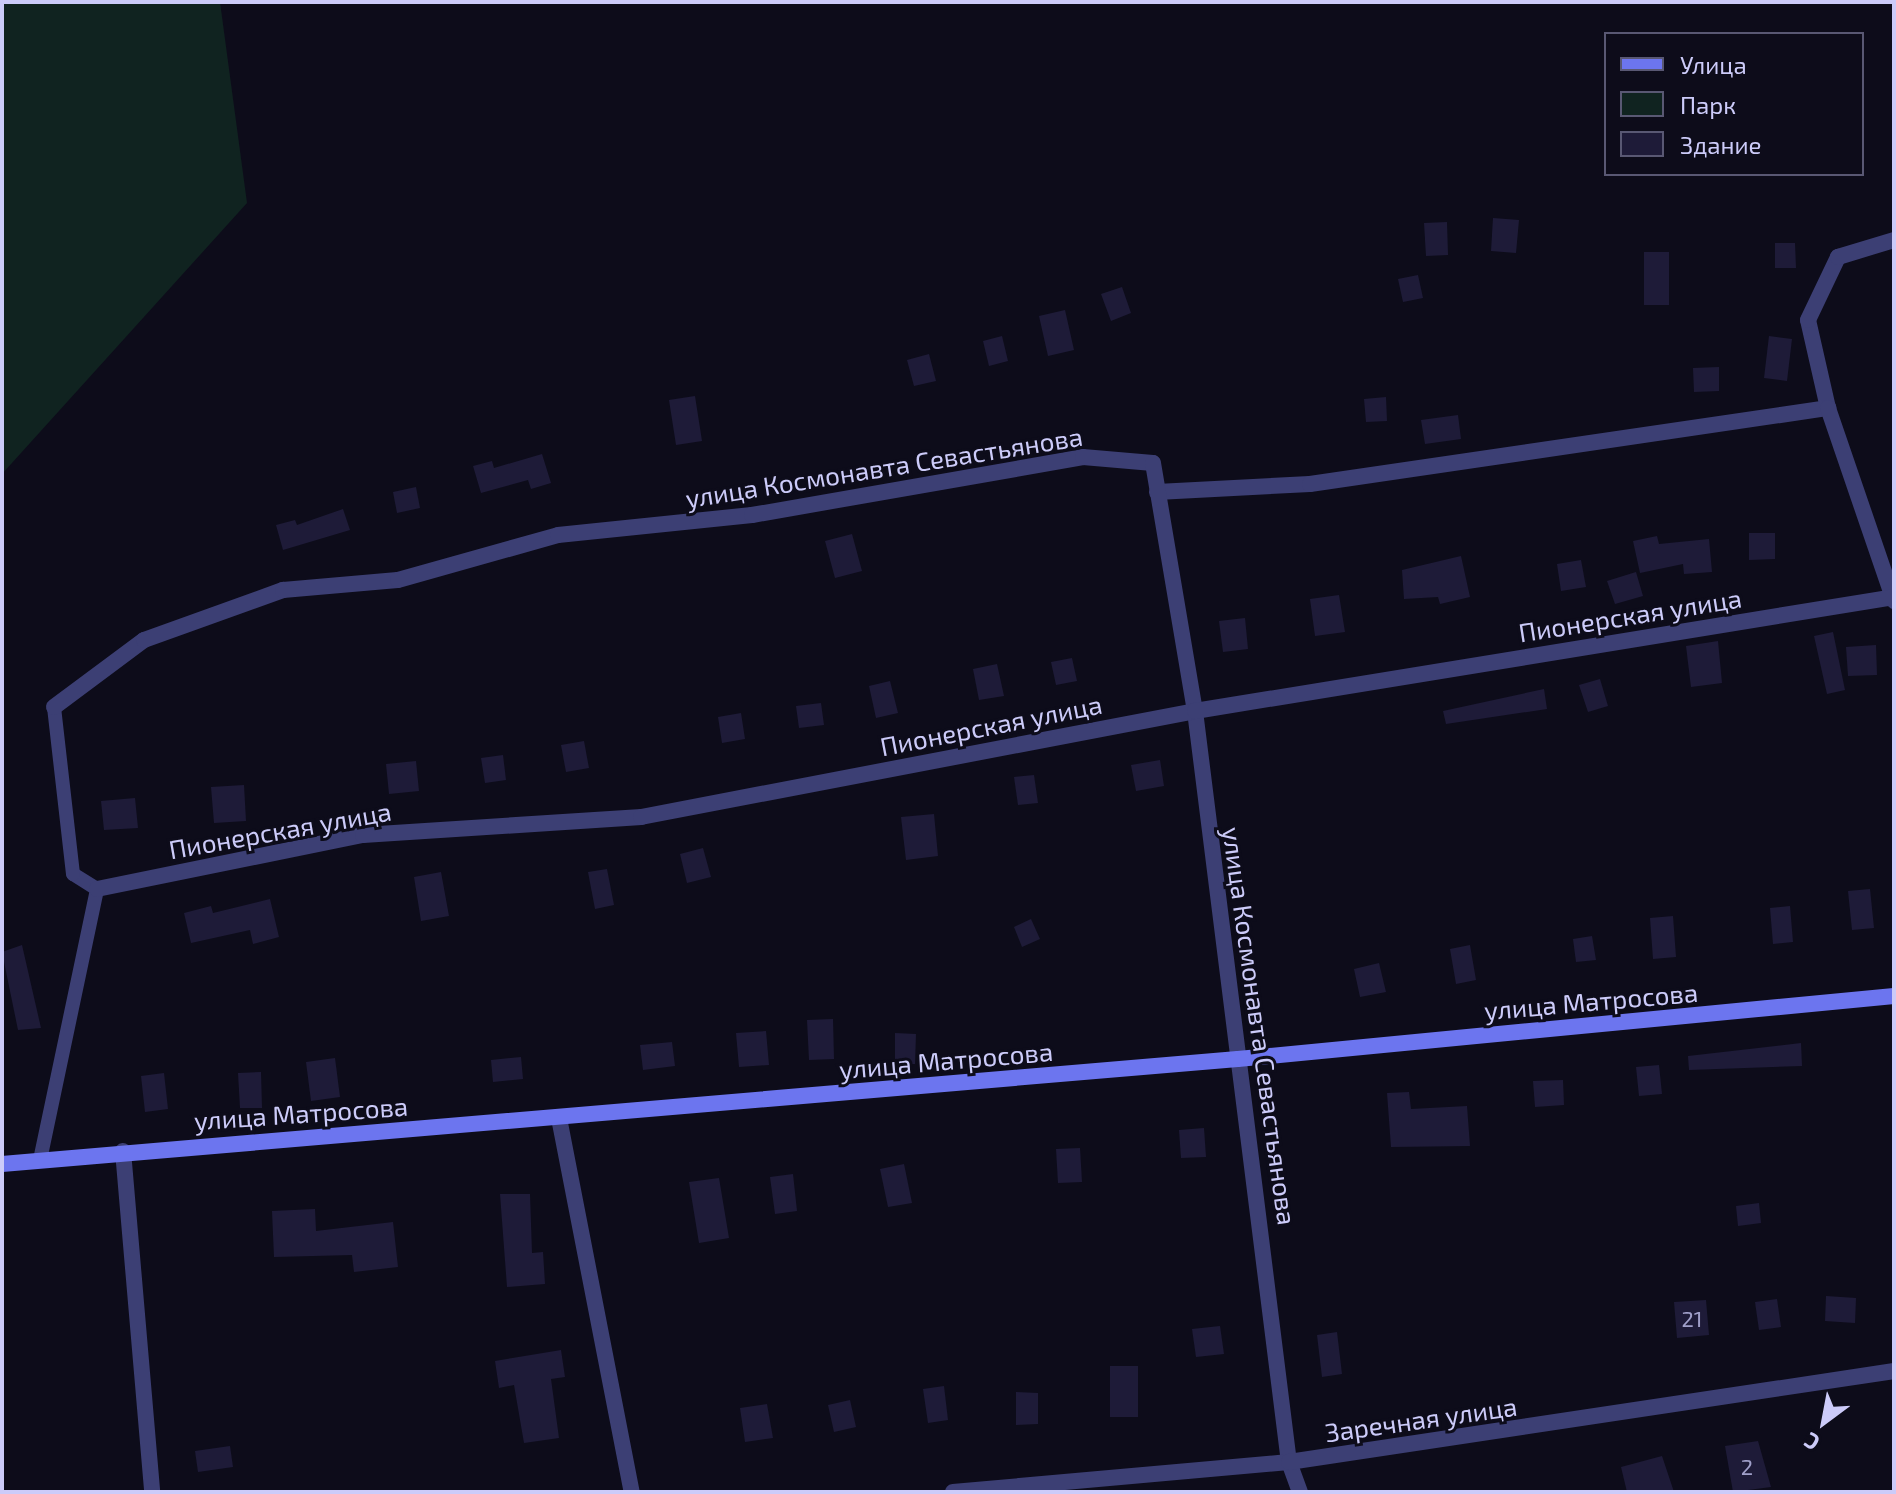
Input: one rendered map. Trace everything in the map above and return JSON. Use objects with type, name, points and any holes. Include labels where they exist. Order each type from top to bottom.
[{"type":"main road","name":"улица Матросова","points":[[2,1164],[123,1151],[559,1118],[1238,1059],[1894,996]]},
{"type":"street","points":[[1894,240],[1838,257],[1808,320],[1828,408],[1894,598]]},
{"type":"street","points":[[1157,492],[1310,484],[1828,408]]},
{"type":"street","name":"улица Космонавта Севастьянова","points":[[54,707],[144,640],[283,590],[398,580],[558,535],[752,515],[1083,457],[1153,463],[1195,711],[1289,1462],[1300,1492]]},
{"type":"street","name":"Пионерская улица","points":[[97,889],[363,835],[641,817],[1195,711],[1894,598]]},
{"type":"street","points":[[559,1118],[632,1492]]},
{"type":"street","points":[[123,1151],[152,1492]]},
{"type":"street","name":"Заречная улица","points":[[953,1492],[1289,1462],[1894,1371]]},
{"type":"lane","points":[[40,1160],[97,889],[73,874],[54,707]]},
{"type":"green space","points":[[2,2],[220,2],[247,203],[2,474]]},
{"type":"building","points":[[1493,218],[1519,220],[1516,253],[1491,251]]},
{"type":"building","points":[[1447,222],[1448,255],[1426,256],[1424,223]]},
{"type":"building","points":[[1775,243],[1795,243],[1796,268],[1775,268]]},
{"type":"building","points":[[1644,252],[1669,252],[1669,305],[1644,305]]},
{"type":"building","points":[[1418,275],[1423,298],[1403,302],[1398,279]]},
{"type":"building","points":[[1122,287],[1131,313],[1111,321],[1101,294]]},
{"type":"building","points":[[1065,310],[1074,350],[1048,356],[1039,316]]},
{"type":"building","points":[[1002,336],[1008,361],[989,366],[983,341]]},
{"type":"building","points":[[1769,336],[1792,339],[1787,381],[1764,378]]},
{"type":"building","points":[[929,354],[936,381],[914,386],[907,360]]},
{"type":"building","points":[[1719,367],[1719,391],[1694,392],[1693,368]]},
{"type":"building","points":[[695,396],[702,441],[676,445],[669,400]]},
{"type":"building","points":[[1386,397],[1387,421],[1366,422],[1364,399]]},
{"type":"building","points":[[1458,415],[1461,439],[1425,444],[1421,420]]},
{"type":"building","points":[[542,454],[551,483],[531,489],[528,480],[481,493],[473,466],[492,461],[494,468]]},
{"type":"building","points":[[416,487],[420,508],[397,513],[393,492]]},
{"type":"building","points":[[343,509],[350,530],[283,550],[276,525],[295,520],[297,525]]},
{"type":"building","points":[[1749,533],[1775,533],[1775,559],[1749,560]]},
{"type":"building","points":[[852,534],[862,571],[835,578],[825,541]]},
{"type":"building","points":[[1657,536],[1659,544],[1709,539],[1712,572],[1684,574],[1683,564],[1640,573],[1633,541]]},
{"type":"building","points":[[1461,556],[1470,597],[1440,604],[1438,597],[1404,599],[1402,570]]},
{"type":"building","points":[[1581,560],[1586,587],[1561,591],[1557,564]]},
{"type":"building","points":[[1636,572],[1643,596],[1615,604],[1607,581]]},
{"type":"building","points":[[1339,595],[1345,632],[1315,636],[1310,599]]},
{"type":"building","points":[[1245,618],[1248,649],[1223,652],[1219,621]]},
{"type":"building","points":[[1833,632],[1845,690],[1827,694],[1814,636]]},
{"type":"building","points":[[1718,641],[1722,683],[1691,687],[1686,646]]},
{"type":"building","points":[[1876,645],[1877,675],[1848,676],[1846,647]]},
{"type":"building","points":[[1072,658],[1077,681],[1056,685],[1051,662]]},
{"type":"building","points":[[997,664],[1004,696],[979,700],[973,669]]},
{"type":"building","points":[[1600,679],[1608,706],[1588,712],[1579,685]]},
{"type":"building","points":[[890,681],[898,713],[876,718],[869,686]]},
{"type":"building","points":[[1544,689],[1547,709],[1446,724],[1443,711]]},
{"type":"building","points":[[821,703],[824,725],[799,728],[796,706]]},
{"type":"building","points":[[741,713],[745,739],[722,743],[718,717]]},
{"type":"building","points":[[584,741],[589,768],[566,772],[561,745]]},
{"type":"building","points":[[503,755],[506,780],[485,783],[481,758]]},
{"type":"building","points":[[1160,760],[1164,786],[1136,791],[1131,765]]},
{"type":"building","points":[[416,761],[419,791],[389,794],[386,764]]},
{"type":"building","points":[[1034,775],[1038,803],[1018,805],[1014,777]]},
{"type":"building","points":[[244,785],[246,821],[214,823],[211,787]]},
{"type":"building","points":[[135,798],[138,828],[104,830],[101,801]]},
{"type":"building","points":[[934,814],[938,856],[906,860],[901,817]]},
{"type":"building","points":[[703,848],[711,877],[687,883],[680,854]]},
{"type":"building","points":[[607,869],[614,905],[595,909],[588,872]]},
{"type":"building","points":[[441,872],[449,916],[421,921],[414,877]]},
{"type":"building","points":[[1870,889],[1874,928],[1852,930],[1848,891]]},
{"type":"building","points":[[270,899],[279,937],[253,944],[250,930],[191,943],[184,913],[211,906],[213,913]]},
{"type":"building","points":[[1790,906],[1793,942],[1773,944],[1770,908]]},
{"type":"building","points":[[1673,916],[1676,957],[1653,959],[1650,918]]},
{"type":"building","points":[[1031,919],[1040,939],[1022,947],[1014,927]]},
{"type":"building","points":[[1592,936],[1596,960],[1576,962],[1573,939]]},
{"type":"building","points":[[22,945],[41,1028],[18,1030],[2,952]]},
{"type":"building","points":[[1470,945],[1476,980],[1456,984],[1450,949]]},
{"type":"building","points":[[1379,963],[1386,992],[1360,997],[1354,969]]},
{"type":"building","points":[[833,1019],[834,1059],[809,1060],[807,1020]]},
{"type":"building","points":[[766,1031],[769,1065],[739,1067],[736,1033]]},
{"type":"building","points":[[895,1033],[916,1034],[915,1064],[895,1064]]},
{"type":"building","points":[[672,1042],[675,1066],[643,1070],[640,1045]]},
{"type":"building","points":[[1801,1043],[1802,1066],[1689,1070],[1688,1056]]},
{"type":"building","points":[[521,1057],[523,1079],[493,1082],[491,1060]]},
{"type":"building","points":[[335,1058],[340,1097],[311,1101],[306,1062]]},
{"type":"building","points":[[1659,1065],[1662,1094],[1639,1096],[1636,1067]]},
{"type":"building","points":[[261,1072],[262,1108],[240,1108],[238,1073]]},
{"type":"building","points":[[164,1073],[168,1109],[145,1112],[141,1076]]},
{"type":"building","points":[[1563,1080],[1564,1105],[1535,1107],[1533,1081]]},
{"type":"building","points":[[1409,1092],[1411,1109],[1467,1106],[1470,1146],[1391,1147],[1387,1093]]},
{"type":"building","points":[[1204,1128],[1206,1157],[1181,1158],[1179,1130]]},
{"type":"building","points":[[1080,1148],[1082,1182],[1058,1183],[1056,1149]]},
{"type":"building","points":[[904,1164],[912,1203],[888,1207],[880,1169]]},
{"type":"building","points":[[793,1174],[797,1211],[775,1214],[770,1177]]},
{"type":"building","points":[[719,1178],[729,1238],[699,1243],[689,1182]]},
{"type":"building","points":[[500,1194],[530,1194],[532,1253],[543,1252],[545,1284],[507,1287]]},
{"type":"building","points":[[1759,1203],[1761,1223],[1738,1226],[1736,1206]]},
{"type":"building","points":[[315,1209],[316,1231],[393,1222],[398,1267],[354,1272],[352,1255],[274,1257],[272,1211]]},
{"type":"building","points":[[1826,1296],[1856,1298],[1855,1323],[1825,1321]]},
{"type":"building","points":[[1777,1299],[1781,1327],[1759,1330],[1755,1302]]},
{"type":"building","points":[[1706,1300],[1709,1335],[1677,1338],[1674,1302]]},
{"type":"building","points":[[1220,1326],[1224,1354],[1196,1357],[1192,1329]]},
{"type":"building","points":[[1337,1332],[1342,1374],[1322,1377],[1317,1335]]},
{"type":"building","points":[[561,1350],[565,1377],[551,1379],[559,1438],[524,1443],[514,1385],[499,1388],[495,1361]]},
{"type":"building","points":[[1110,1366],[1138,1366],[1138,1417],[1110,1417]]},
{"type":"building","points":[[944,1386],[948,1420],[928,1423],[923,1389]]},
{"type":"building","points":[[1016,1392],[1038,1393],[1038,1424],[1016,1425]]},
{"type":"building","points":[[850,1400],[856,1427],[834,1432],[828,1405]]},
{"type":"building","points":[[767,1404],[773,1438],[745,1442],[740,1408]]},
{"type":"building","points":[[1758,1441],[1771,1487],[1733,1492],[1725,1446]]},
{"type":"building","points":[[230,1446],[233,1467],[198,1472],[195,1451]]},
{"type":"building","points":[[1662,1456],[1674,1492],[1627,1492],[1621,1467]]}]
